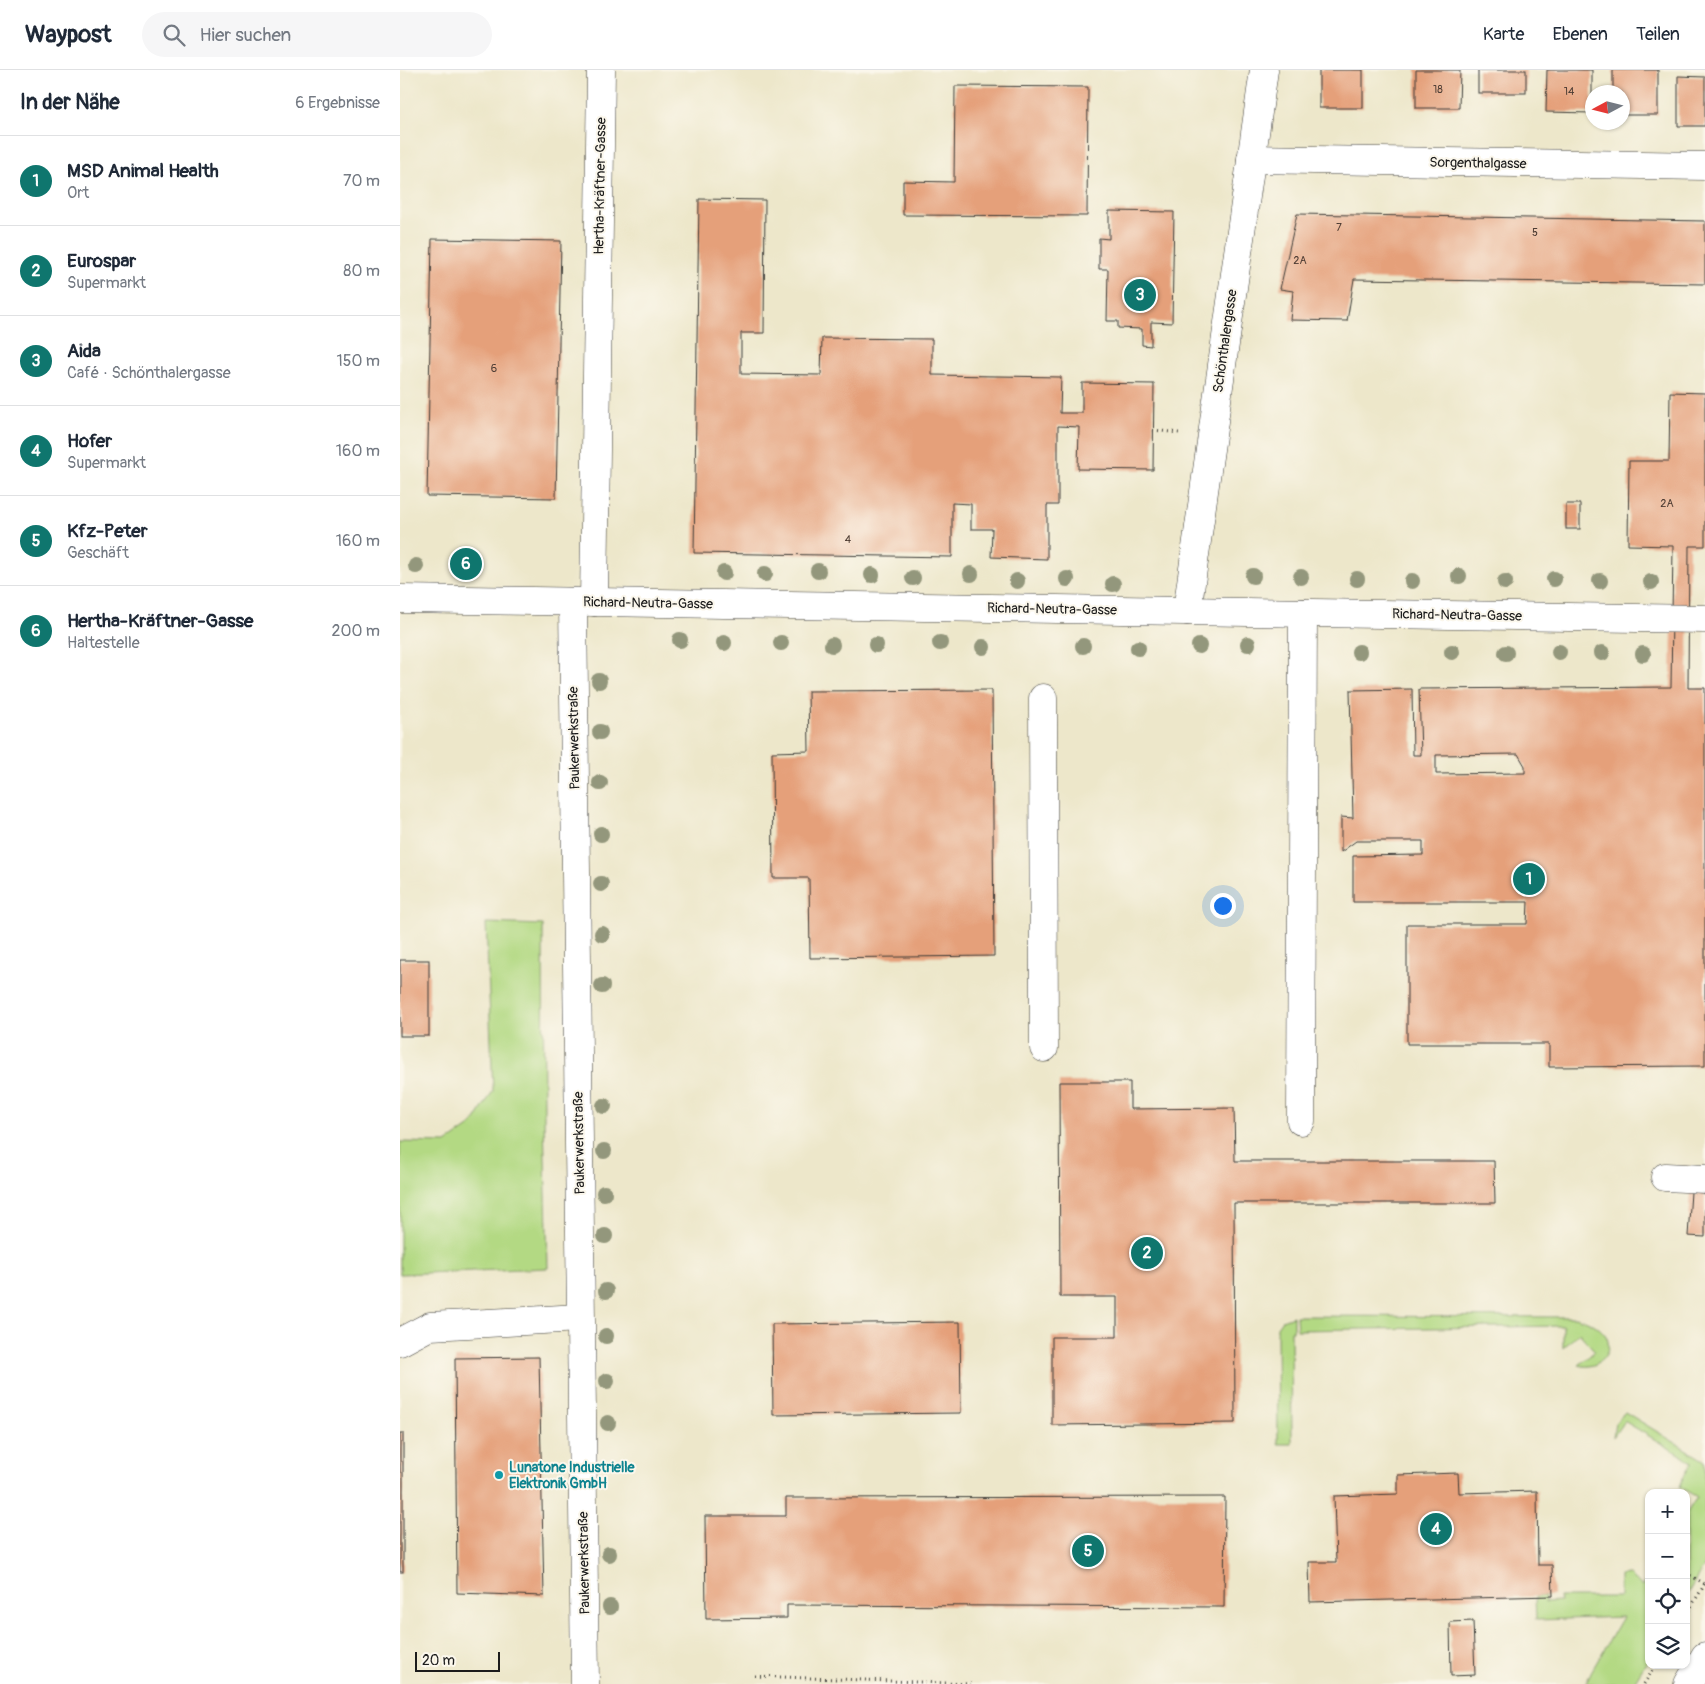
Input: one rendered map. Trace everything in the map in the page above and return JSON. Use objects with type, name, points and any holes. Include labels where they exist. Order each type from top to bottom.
[{"type":"street","name":"Hertha-Kräftner-Gasse","points":[[584,602],[601,70]]},
{"type":"street","name":"Schönthalergasse","points":[[1186,611],[1264,70]]},
{"type":"street","name":"Sorgenthalgasse","points":[[1251,159],[1705,166]]},
{"type":"street","name":"Richard-Neutra-Gasse","points":[[400,599],[1705,619]]},
{"type":"street","name":"Paukerwerkstraße","points":[[584,602],[580,1318],[585,1684]]},
{"type":"street","points":[[1301,1121],[1303,613]]},
{"type":"street","points":[[1044,698],[1044,1048]]},
{"type":"street","points":[[1665,1178],[1705,1179]]},
{"type":"street","points":[[400,1342],[430,1326],[580,1318]]},
{"type":"street","points":[[1688,1684],[1705,1656]]},
{"type":"path","points":[[1153,430],[1179,433]]},
{"type":"path","points":[[1690,1575],[1705,1584],[1690,1608]]},
{"type":"path","points":[[1644,1684],[1653,1669]]},
{"type":"path","points":[[755,1676],[972,1684]]},
{"type":"path","points":[[804,1678],[804,1684]]},
{"type":"green space","points":[[486,923],[543,925],[544,1120],[548,1268],[400,1274],[400,1142],[446,1143],[472,1125],[493,1091]]},
{"type":"green space","points":[[1293,1316],[1293,1331],[1291,1331],[1292,1444],[1278,1444],[1277,1327],[1282,1320]]},
{"type":"green space","points":[[1296,1316],[1575,1317],[1597,1326],[1607,1338],[1608,1345],[1604,1357],[1599,1362],[1586,1366],[1579,1365],[1595,1351],[1579,1333],[1563,1348],[1563,1326],[1297,1330]]},
{"type":"green space","points":[[1625,1412],[1705,1461],[1705,1565],[1690,1589],[1690,1508],[1697,1497],[1690,1493],[1690,1489],[1680,1487],[1692,1462],[1624,1421],[1613,1437],[1615,1423]]},
{"type":"green space","points":[[1629,1575],[1642,1586],[1645,1581],[1645,1664],[1633,1684],[1586,1684],[1623,1617],[1536,1620],[1535,1597],[1545,1596],[1545,1602],[1560,1601],[1559,1597],[1620,1597],[1620,1576]]},
{"type":"building","points":[[1319,70],[1363,70],[1363,108],[1319,108]]},
{"type":"building","points":[[1416,70],[1460,70],[1459,108],[1416,108]]},
{"type":"building","points":[[1478,70],[1526,70],[1526,93],[1478,93]]},
{"type":"building","points":[[1547,70],[1592,70],[1592,85],[1585,85],[1585,113],[1546,112]]},
{"type":"building","points":[[1613,70],[1658,70],[1658,115],[1630,115],[1630,85],[1613,85]]},
{"type":"building","points":[[1678,76],[1705,77],[1705,126],[1678,126]]},
{"type":"building","points":[[955,86],[1088,87],[1087,216],[903,215],[903,181],[954,182]]},
{"type":"building","points":[[699,199],[765,200],[764,333],[741,333],[741,374],[821,375],[822,338],[932,339],[932,375],[1061,377],[1060,413],[1082,413],[1082,383],[1154,384],[1153,470],[1078,469],[1079,427],[1058,426],[1058,505],[1047,505],[1047,559],[991,557],[992,529],[971,529],[971,504],[952,503],[952,557],[694,553]]},
{"type":"building","points":[[1109,211],[1174,212],[1172,323],[1151,322],[1151,346],[1142,345],[1142,329],[1118,328],[1118,321],[1107,321],[1108,269],[1099,269],[1099,238],[1109,239]]},
{"type":"building","points":[[1297,214],[1705,221],[1705,284],[1354,279],[1347,321],[1290,320],[1293,291],[1280,289]]},
{"type":"building","points":[[432,239],[561,241],[556,498],[427,496]]},
{"type":"building","points":[[1670,392],[1705,393],[1705,546],[1689,546],[1688,688],[1705,688],[1705,1066],[1549,1067],[1549,1044],[1407,1044],[1407,924],[1527,924],[1528,902],[1353,902],[1353,856],[1423,855],[1423,841],[1356,841],[1341,852],[1341,817],[1353,818],[1350,690],[1412,689],[1413,755],[1421,755],[1419,689],[1671,687],[1673,546],[1628,545],[1629,461],[1669,461]],"holes":[[[1518,754],[1525,766],[1525,773],[1436,774],[1436,755]]]},
{"type":"building","points":[[1566,504],[1580,504],[1580,529],[1566,529]]},
{"type":"building","points":[[992,690],[994,956],[810,958],[809,878],[773,878],[772,752],[809,751],[808,691]]},
{"type":"building","points":[[400,960],[429,960],[429,1036],[400,1036]]},
{"type":"building","points":[[1059,1082],[1130,1082],[1130,1109],[1234,1108],[1235,1161],[1494,1161],[1495,1203],[1234,1203],[1235,1423],[1052,1425],[1052,1337],[1117,1337],[1117,1297],[1060,1297]]},
{"type":"building","points":[[1691,1192],[1705,1193],[1705,1237],[1688,1236]]},
{"type":"building","points":[[960,1322],[961,1413],[773,1415],[772,1324]]},
{"type":"building","name":"Lunatone Industrielle Elektronik GmbH","points":[[539,1357],[544,1596],[457,1593],[455,1358]]},
{"type":"building","points":[[400,1433],[403,1433],[403,1572],[400,1572]]},
{"type":"building","points":[[1458,1473],[1459,1493],[1537,1491],[1538,1565],[1552,1565],[1553,1596],[1310,1602],[1309,1562],[1336,1562],[1334,1496],[1398,1494],[1398,1475]]},
{"type":"building","points":[[1225,1497],[1224,1607],[787,1605],[787,1618],[706,1619],[705,1516],[786,1516],[786,1498]]},
{"type":"building","points":[[1473,1621],[1475,1675],[1451,1676],[1450,1622]]},
{"type":"place","name":"Aida","points":[[1140,295]]},
{"type":"place","name":"Hertha-Kräftner-Gasse","points":[[466,564]]},
{"type":"place","name":"MSD Animal Health","points":[[1529,879]]},
{"type":"place","name":"Eurospar","points":[[1147,1253]]},
{"type":"place","name":"Lunatone Industrielle Elektronik GmbH","points":[[499,1475]]},
{"type":"place","name":"Hofer","points":[[1436,1529]]},
{"type":"place","name":"Kfz-Peter","points":[[1088,1551]]}]
